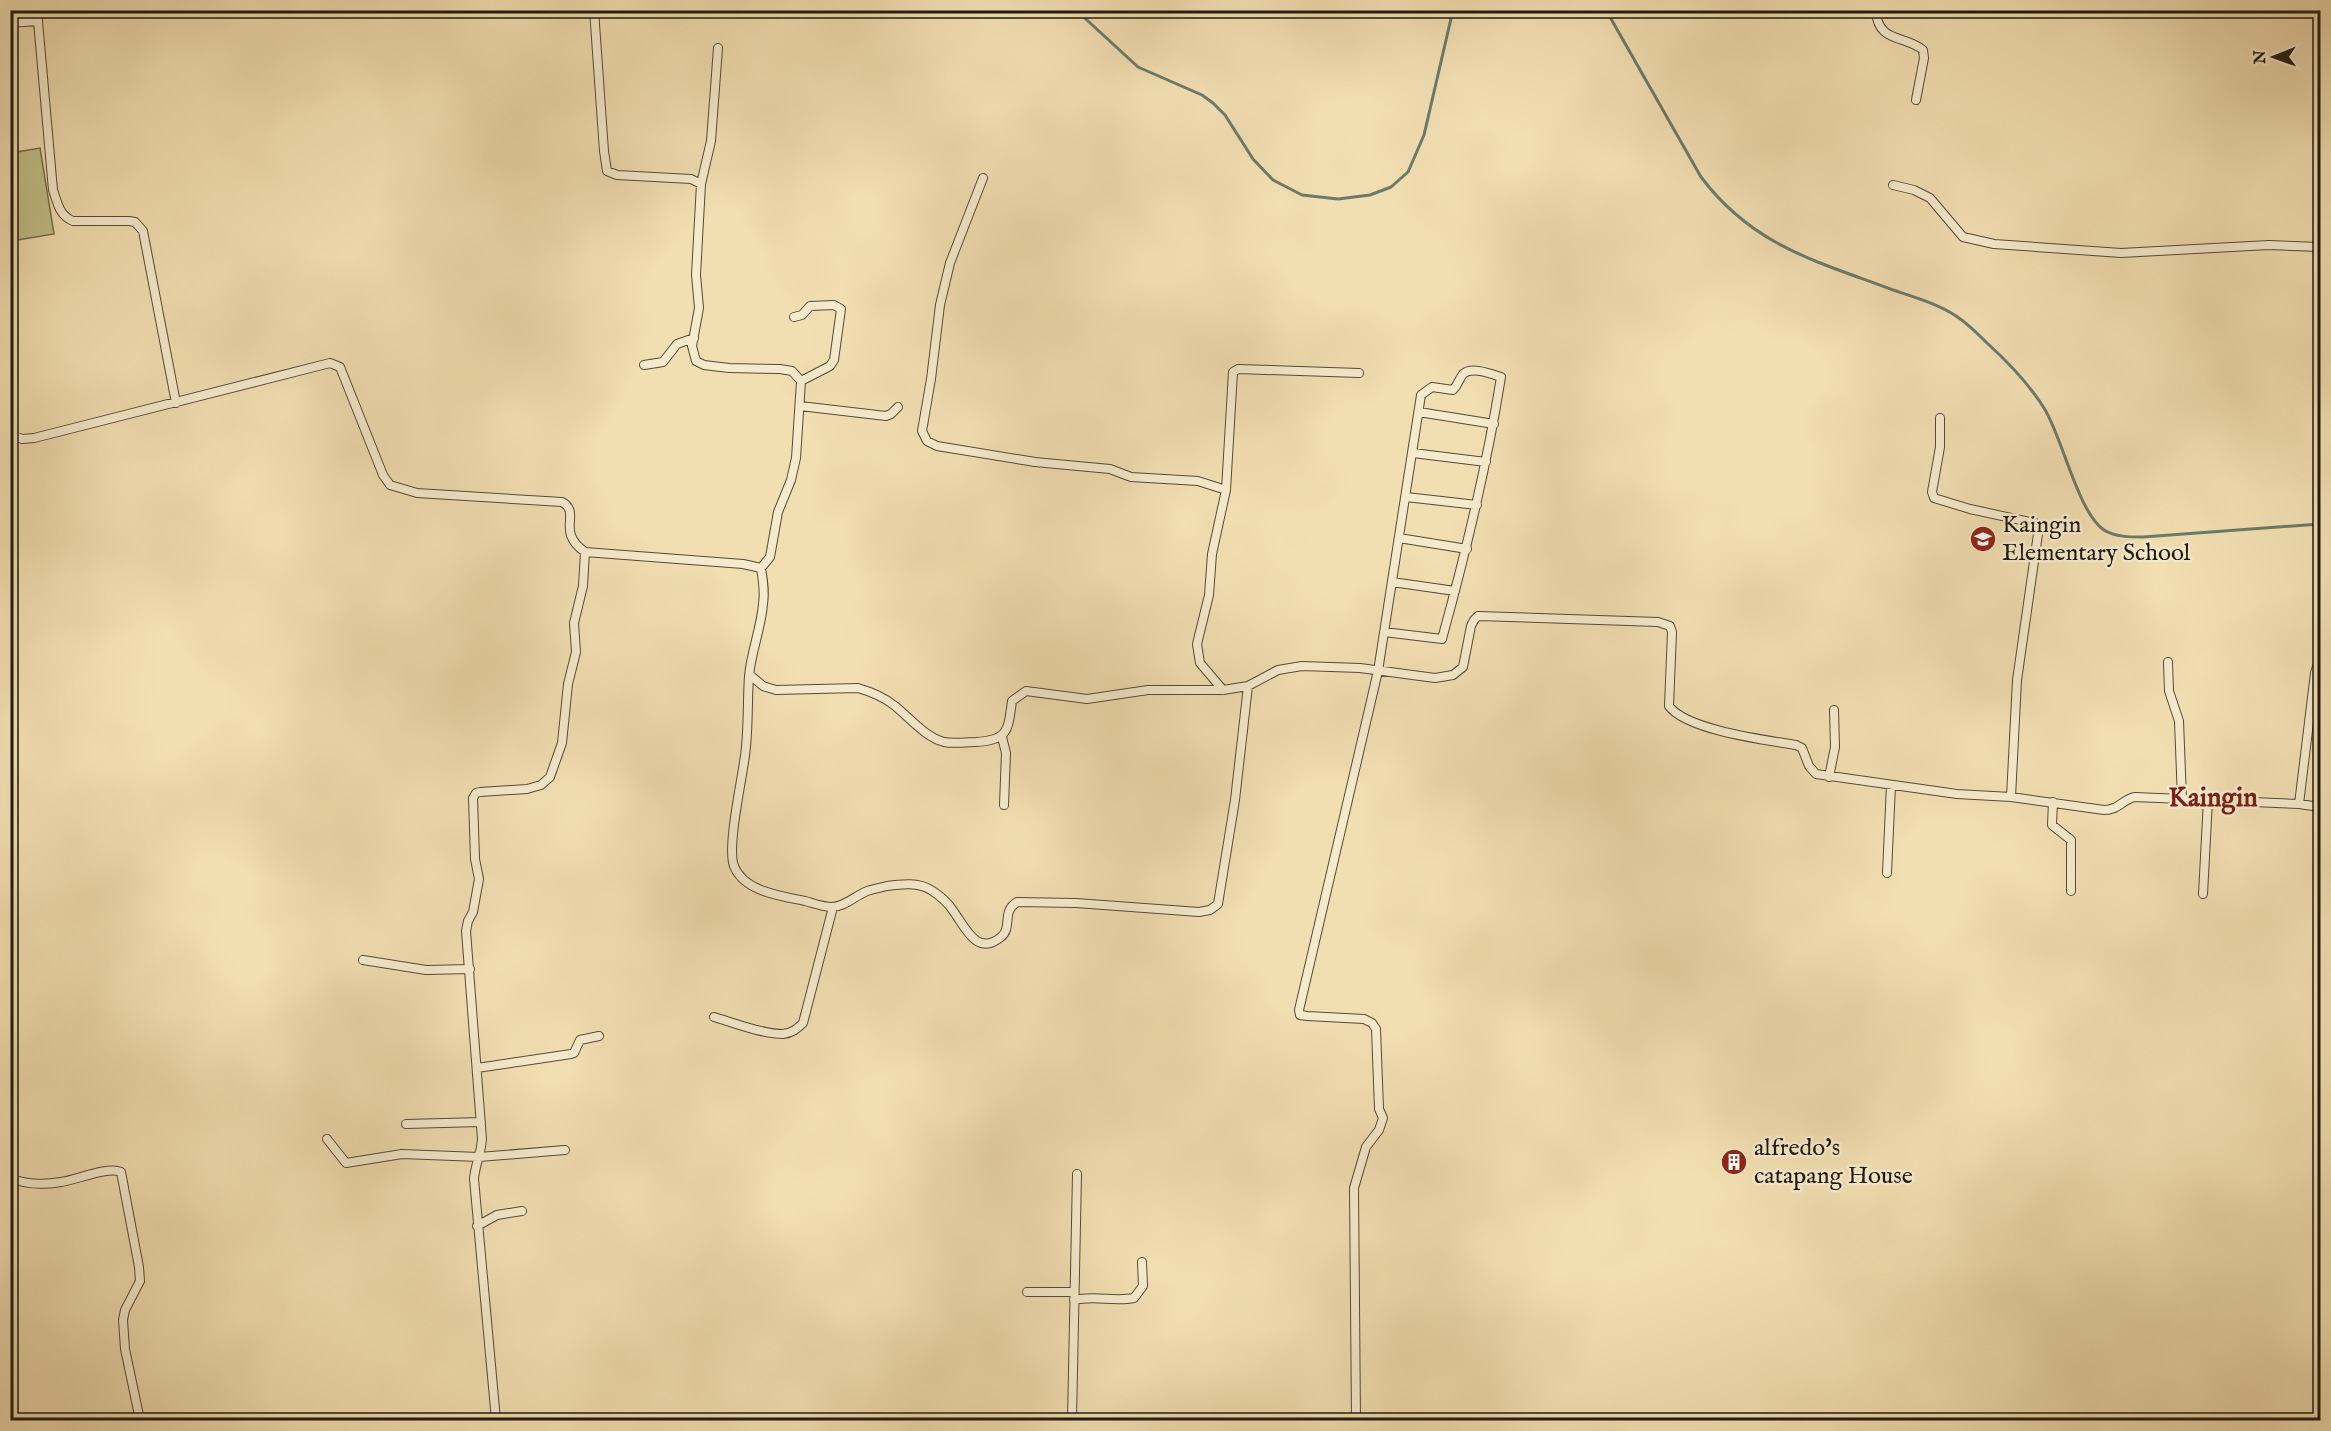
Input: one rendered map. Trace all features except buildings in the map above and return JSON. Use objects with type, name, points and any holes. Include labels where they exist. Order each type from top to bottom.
[{"type":"street","points":[[37,10],[53,190],[60,211],[73,221],[129,221],[139,225],[143,231],[176,402]]},
{"type":"street","points":[[594,10],[607,171],[617,175],[691,179],[701,184]]},
{"type":"street","points":[[1876,10],[1877,22],[1882,30],[1923,50],[1924,58],[1916,100]]},
{"type":"street","points":[[10,23],[38,21]]},
{"type":"street","points":[[717,48],[711,141],[701,184],[696,275],[699,308],[692,346],[696,361],[704,365],[780,369],[792,371],[801,381],[796,458],[791,480],[778,512],[770,557],[761,568],[763,605],[750,675],[745,761],[732,851],[734,866],[741,877],[768,892],[833,907],[867,891],[886,886],[920,885],[931,889],[953,910],[974,940],[984,943],[991,943],[1003,936],[1008,912],[1017,902],[1076,903],[1199,912],[1210,910],[1218,904],[1221,896],[1248,686]]},
{"type":"street","points":[[982,177],[945,279],[931,379],[922,422],[922,430],[927,441],[938,447],[1035,462],[1110,469],[1131,477],[1198,481],[1226,490]]},
{"type":"street","points":[[1893,185],[1914,190],[1930,198],[1963,237],[1994,244],[2121,253],[2269,245],[2320,247]]},
{"type":"street","points":[[794,317],[802,315],[810,306],[834,305],[841,309],[834,360],[830,366],[801,381]]},
{"type":"street","points":[[644,365],[663,362],[677,344],[693,338]]},
{"type":"street","points":[[10,428],[15,436],[22,439],[33,438],[263,382],[325,364],[336,365],[340,367],[383,475],[390,485],[417,493],[562,502],[567,505],[571,514],[568,531],[570,537],[574,544],[585,552],[743,564],[761,568]]},
{"type":"street","points":[[1223,690],[1200,663],[1197,644],[1209,595],[1212,554],[1226,490],[1233,372],[1238,369],[1359,372]]},
{"type":"street","points":[[1356,1420],[1354,1188],[1366,1146],[1380,1130],[1383,1118],[1379,1110],[1376,1029],[1372,1023],[1364,1019],[1307,1017],[1300,1015],[1299,1010],[1378,671],[1384,632],[1399,538],[1413,453],[1421,395],[1432,387],[1453,390],[1466,372],[1475,370],[1501,377],[1477,505],[1442,639],[1384,632]]},
{"type":"street","points":[[800,406],[886,416],[898,407]]},
{"type":"street","points":[[1419,412],[1494,423]]},
{"type":"street","points":[[1940,418],[1941,437],[1932,492],[1934,498],[1970,509],[2035,523],[2039,527],[2017,680],[2011,798]]},
{"type":"street","points":[[1413,453],[1486,462]]},
{"type":"street","points":[[1406,497],[1477,505]]},
{"type":"street","points":[[1399,538],[1467,549]]},
{"type":"street","points":[[496,1420],[474,1179],[475,1165],[482,1140],[471,969],[466,931],[473,912],[479,879],[475,859],[473,798],[476,793],[480,792],[527,789],[541,785],[550,777],[562,743],[568,684],[576,652],[574,623],[583,586],[585,552]]},
{"type":"street","points":[[1392,582],[1455,591]]},
{"type":"street","points":[[750,675],[763,686],[776,690],[858,688],[871,692],[894,705],[923,730],[941,741],[986,741],[1002,737],[1009,726],[1012,701],[1018,695],[1026,692],[1038,691],[1087,699],[1148,690],[1223,690],[1248,686],[1263,676],[1290,667],[1317,666],[1435,678],[1453,675],[1462,667],[1471,626],[1478,616],[1665,623],[1670,626],[1672,632],[1669,706],[1673,711],[1704,725],[1796,745],[1805,752],[1812,771],[1829,777],[1957,794],[2053,802],[2111,810],[2131,798],[2299,804],[2320,807]]},
{"type":"street","points":[[2299,804],[2316,699],[2315,673],[2320,657]]},
{"type":"street","points":[[2168,662],[2169,691],[2179,721],[2182,799]]},
{"type":"street","points":[[1829,777],[1835,747],[1834,710]]},
{"type":"street","points":[[1002,737],[1006,753],[1004,805]]},
{"type":"street","points":[[1887,873],[1891,785]]},
{"type":"street","points":[[2203,894],[2208,800]]},
{"type":"street","points":[[2053,802],[2052,825],[2067,836],[2071,843],[2071,891]]},
{"type":"street","points":[[714,1017],[746,1027],[783,1034],[796,1031],[803,1023],[833,907]]},
{"type":"street","points":[[363,960],[426,970],[471,969]]},
{"type":"street","points":[[477,1068],[571,1054],[574,1053],[580,1040],[599,1036]]},
{"type":"street","points":[[406,1124],[481,1122]]},
{"type":"street","points":[[327,1139],[346,1163],[402,1154],[479,1157],[565,1150]]},
{"type":"street","points":[[10,1178],[25,1183],[43,1184],[108,1171],[121,1172],[140,1281],[125,1310],[123,1320],[125,1348],[140,1420]]},
{"type":"street","points":[[1072,1420],[1077,1174]]},
{"type":"street","points":[[477,1226],[497,1215],[522,1210]]},
{"type":"street","points":[[1027,1292],[1125,1300],[1134,1298],[1143,1286],[1142,1262]]},
{"type":"shaded area","points":[[40,148],[54,234],[11,241],[11,153]]},
{"type":"waterway","points":[[1076,10],[1138,67],[1202,95],[1213,103],[1225,115],[1253,159],[1273,180],[1302,195],[1338,199],[1370,195],[1391,187],[1408,172],[1424,135],[1453,10]]},
{"type":"waterway","points":[[1606,10],[1701,177],[1721,200],[1742,220],[1788,248],[1838,270],[1934,304],[1968,325],[2025,382],[2044,408],[2086,508],[2104,530],[2128,537],[2143,537],[2320,524]]},
{"type":"place","name":"Kaingin Elementary School","points":[[1983,539]]},
{"type":"place","name":"alfredo's catapang House","points":[[1734,1162]]},
{"type":"district","name":"Kaingin","points":[[2213,799]]}]
